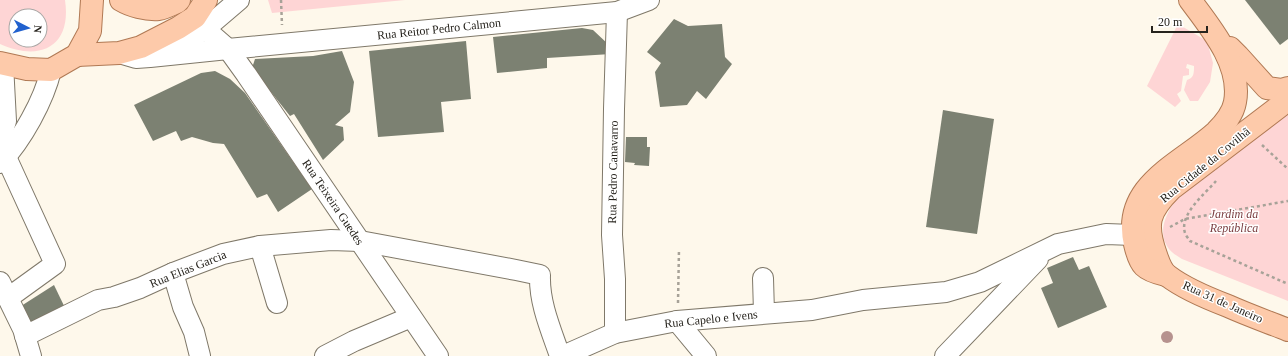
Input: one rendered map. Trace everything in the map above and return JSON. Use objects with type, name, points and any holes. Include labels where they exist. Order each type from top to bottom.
[{"type":"main road","points":[[77,55],[90,31],[92,0]]},
{"type":"main road","points":[[120,0],[143,8],[160,9],[179,0]]},
{"type":"main road","points":[[1145,239],[1133,220],[1139,201],[1148,186],[1163,172],[1209,138],[1229,118],[1235,103],[1237,88],[1236,76],[1218,38],[1190,0]]},
{"type":"main road","points":[[1,64],[27,69],[51,70],[77,55],[119,53],[141,47],[202,15]]},
{"type":"main road","points":[[1218,38],[1238,56],[1267,88],[1280,90],[1288,88]]},
{"type":"main road","name":"Rua Cidade da Covilhã","points":[[1145,239],[1152,214],[1158,202],[1166,193],[1246,130],[1280,106],[1288,98]]},
{"type":"main road","name":"Rua 31 de Janeiro","points":[[1145,239],[1166,275],[1210,299],[1288,330]]},
{"type":"street","points":[[166,55],[202,15],[239,0]]},
{"type":"street","name":"Rua Reitor Pedro Calmon","points":[[119,53],[136,58],[150,57],[228,48],[617,12],[649,0]]},
{"type":"street","name":"Rua Pedro Canavarro","points":[[615,333],[615,279],[612,235],[617,12]]},
{"type":"street","points":[[202,15],[228,48]]},
{"type":"street","name":"Rua Teixeira Guedes","points":[[228,48],[254,84],[438,356]]},
{"type":"street","points":[[1,64],[6,121],[2,154],[55,264],[4,290],[25,336],[31,356]]},
{"type":"street","points":[[2,154],[20,138],[47,87],[51,70]]},
{"type":"street","points":[[945,356],[1047,249],[1058,244],[1106,234],[1145,239]]},
{"type":"street","name":"Rua Elias Garcia","points":[[25,336],[98,300],[114,297],[140,288],[173,273],[222,254],[260,246],[299,244],[331,240],[360,242],[500,267],[540,276],[539,291],[546,316],[567,355]]},
{"type":"street","points":[[260,246],[277,303]]},
{"type":"street","name":"Rua Capelo e Ivens","points":[[567,355],[615,333],[677,321],[812,310],[863,300],[946,292],[980,282],[1047,249]]},
{"type":"street","points":[[173,273],[183,307],[194,332],[200,356]]},
{"type":"street","points":[[762,278],[764,314]]},
{"type":"street","points":[[325,356],[354,341],[411,317]]},
{"type":"street","points":[[677,321],[706,356]]},
{"type":"path","points":[[281,0],[282,30]]},
{"type":"path","points":[[1218,180],[1191,209],[1185,219],[1185,232],[1190,241],[1288,284]]},
{"type":"path","points":[[1145,239],[1170,228],[1185,219],[1288,202]]},
{"type":"path","points":[[677,321],[679,249]]},
{"type":"green space","points":[[0,0],[65,0],[66,16],[63,29],[58,39],[48,47],[48,8],[8,8],[8,47],[0,44]]},
{"type":"green space","points":[[268,0],[405,0],[272,13]]},
{"type":"green space","points":[[1178,24],[1207,41],[1213,63],[1210,82],[1198,101],[1190,101],[1184,90],[1187,80],[1192,77],[1194,71],[1194,66],[1187,64],[1186,68],[1189,69],[1189,75],[1183,76],[1181,91],[1177,94],[1181,101],[1175,107],[1147,86]]},
{"type":"green space","points":[[12,48],[45,48],[28,51]]},
{"type":"green space","name":"Jardim da República","points":[[1288,103],[1288,301],[1182,259],[1168,248],[1164,240],[1163,229],[1166,217],[1175,201]]},
{"type":"building","points":[[1245,0],[1288,0],[1288,39],[1280,45]]},
{"type":"building","points":[[674,19],[688,26],[722,24],[725,57],[732,64],[706,99],[697,91],[687,105],[660,107],[655,72],[661,63],[647,52]]},
{"type":"building","points":[[582,28],[593,30],[609,45],[611,54],[547,58],[547,68],[497,73],[493,37]]},
{"type":"building","points":[[466,41],[471,99],[441,102],[444,132],[378,137],[369,51]]},
{"type":"building","points":[[342,51],[354,82],[350,112],[335,125],[343,127],[344,140],[323,160],[294,114],[290,116],[252,68],[255,59],[313,56]]},
{"type":"building","points":[[215,71],[230,79],[245,93],[312,189],[278,212],[267,194],[257,198],[224,144],[213,143],[192,137],[181,141],[176,131],[153,141],[134,105],[201,73]]},
{"type":"building","points":[[943,110],[994,119],[977,234],[926,227]]},
{"type":"building","points":[[626,137],[647,137],[647,147],[650,147],[649,166],[634,165],[635,163],[625,162]]},
{"type":"building","points":[[1073,257],[1079,270],[1089,266],[1107,307],[1058,328],[1041,288],[1053,283],[1047,268]]},
{"type":"building","points":[[54,285],[67,312],[27,333],[18,308]]}]
